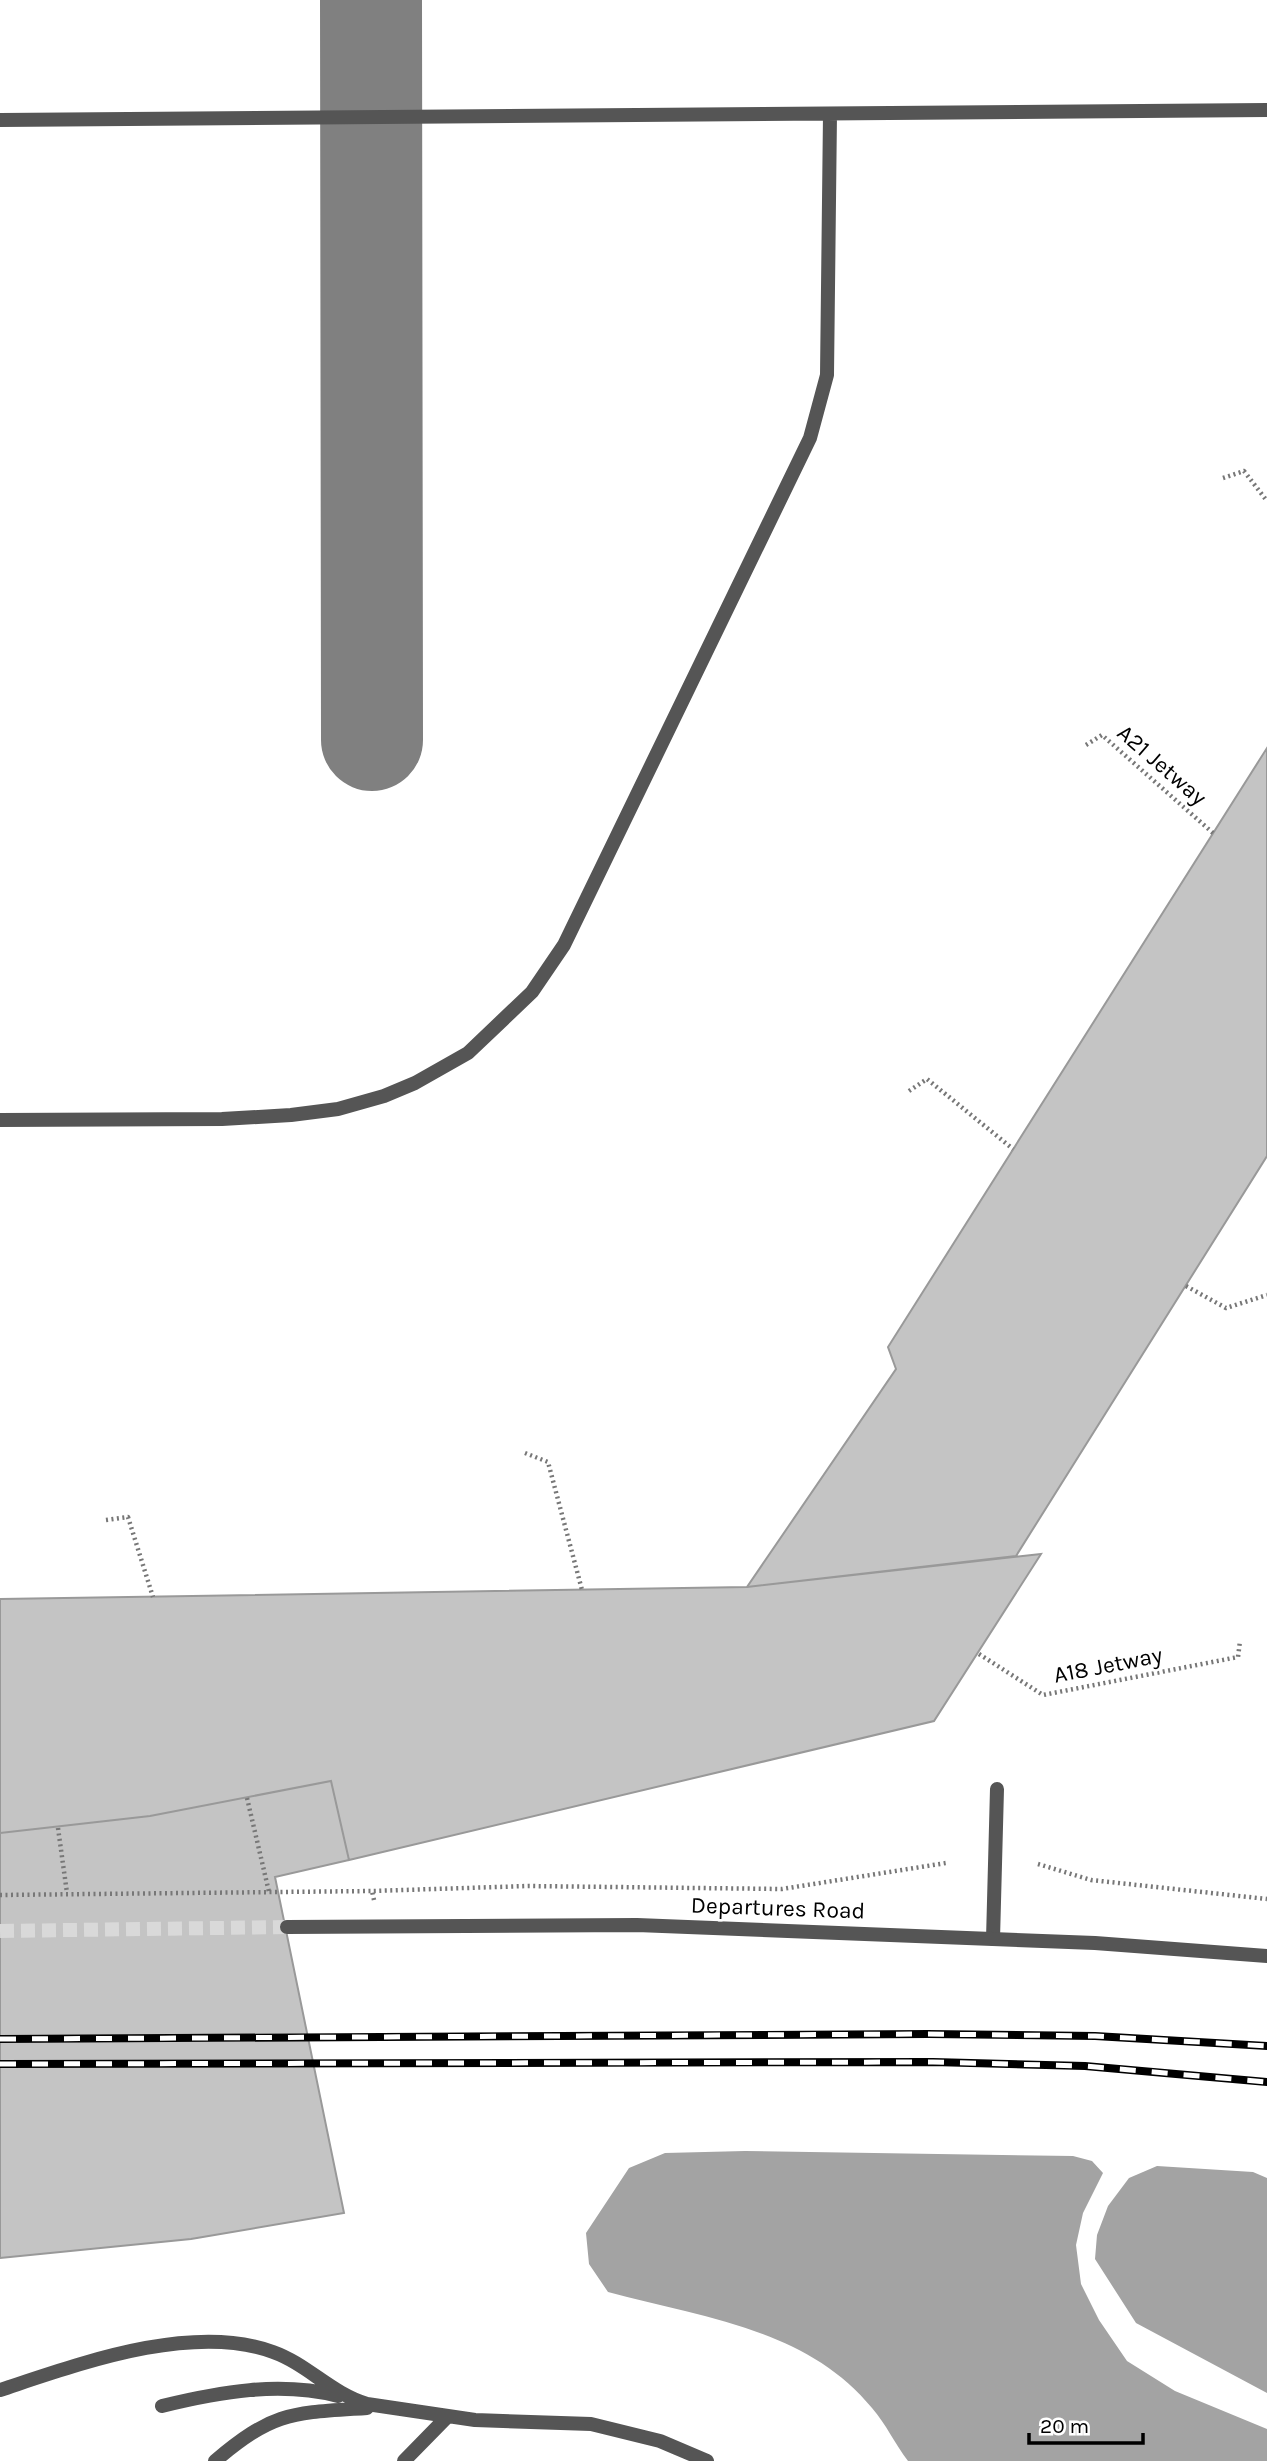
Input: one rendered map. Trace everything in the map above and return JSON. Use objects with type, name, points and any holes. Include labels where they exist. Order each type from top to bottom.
[{"type":"street","points":[[0,120],[1267,110]]},
{"type":"street","points":[[0,1120],[222,1119],[338,1110],[384,1096],[468,1053],[532,992],[564,945],[810,438],[827,376],[830,114]]},
{"type":"street","points":[[993,1939],[997,1789]]},
{"type":"street","name":"Departures Road","points":[[287,1927],[637,1925],[1163,1946],[1267,1956]]},
{"type":"street","points":[[0,2390],[102,2360],[181,2344],[220,2341],[273,2352],[350,2399]]},
{"type":"street","points":[[162,2406],[248,2390],[285,2388],[383,2407],[448,2416],[591,2424],[660,2441],[707,2461]]},
{"type":"street","points":[[215,2461],[249,2432],[275,2420],[304,2412],[383,2407]]},
{"type":"street","points":[[404,2461],[448,2416]]},
{"type":"path","points":[[1223,478],[1244,471],[1267,501]]},
{"type":"path","name":"A21 Jetway","points":[[1086,745],[1102,735],[1213,833]]},
{"type":"path","points":[[909,1091],[927,1079],[1013,1149]]},
{"type":"path","points":[[1186,1286],[1226,1308],[1267,1295]]},
{"type":"path","points":[[525,1453],[548,1462],[582,1590]]},
{"type":"path","points":[[106,1520],[128,1517],[153,1597]]},
{"type":"path","name":"A18 Jetway","points":[[979,1654],[1043,1695],[1238,1657],[1240,1641]]},
{"type":"path","points":[[247,1798],[269,1892]]},
{"type":"path","points":[[58,1828],[67,1894]]},
{"type":"path","points":[[0,1895],[372,1891],[528,1886],[782,1889],[946,1864]]},
{"type":"path","points":[[1038,1864],[1091,1880],[1267,1899]]},
{"type":"path","points":[[372,1891],[379,1925]]},
{"type":"shaded area","points":[[745,2151],[1073,2156],[1092,2161],[1103,2173],[1083,2213],[1076,2245],[1081,2284],[1099,2320],[1127,2361],[1175,2391],[1267,2429],[1267,2461],[908,2461],[872,2408],[846,2381],[816,2360],[750,2329],[608,2292],[589,2264],[586,2233],[629,2168],[665,2153]]},
{"type":"shaded area","points":[[1157,2166],[1253,2172],[1267,2178],[1267,2393],[1136,2323],[1095,2259],[1097,2235],[1108,2206],[1129,2178]]},
{"type":"building","points":[[1267,748],[1267,1156],[1016,1556],[747,1587],[896,1369],[888,1347]]},
{"type":"building","points":[[1041,1554],[934,1721],[349,1860],[331,1781],[150,1816],[0,1833],[0,1599],[747,1587]]},
{"type":"building","points":[[331,1781],[349,1860],[275,1877],[344,2213],[191,2239],[0,2258],[0,1833],[150,1816]]},
{"type":"taxiway","points":[[371,0],[372,740]]},
{"type":"tunnel","points":[[0,1931],[287,1927]]},
{"type":"railway","points":[[0,2039],[928,2034],[1095,2036],[1267,2046]]},
{"type":"railway","points":[[0,2064],[933,2062],[1085,2066],[1267,2082]]}]
